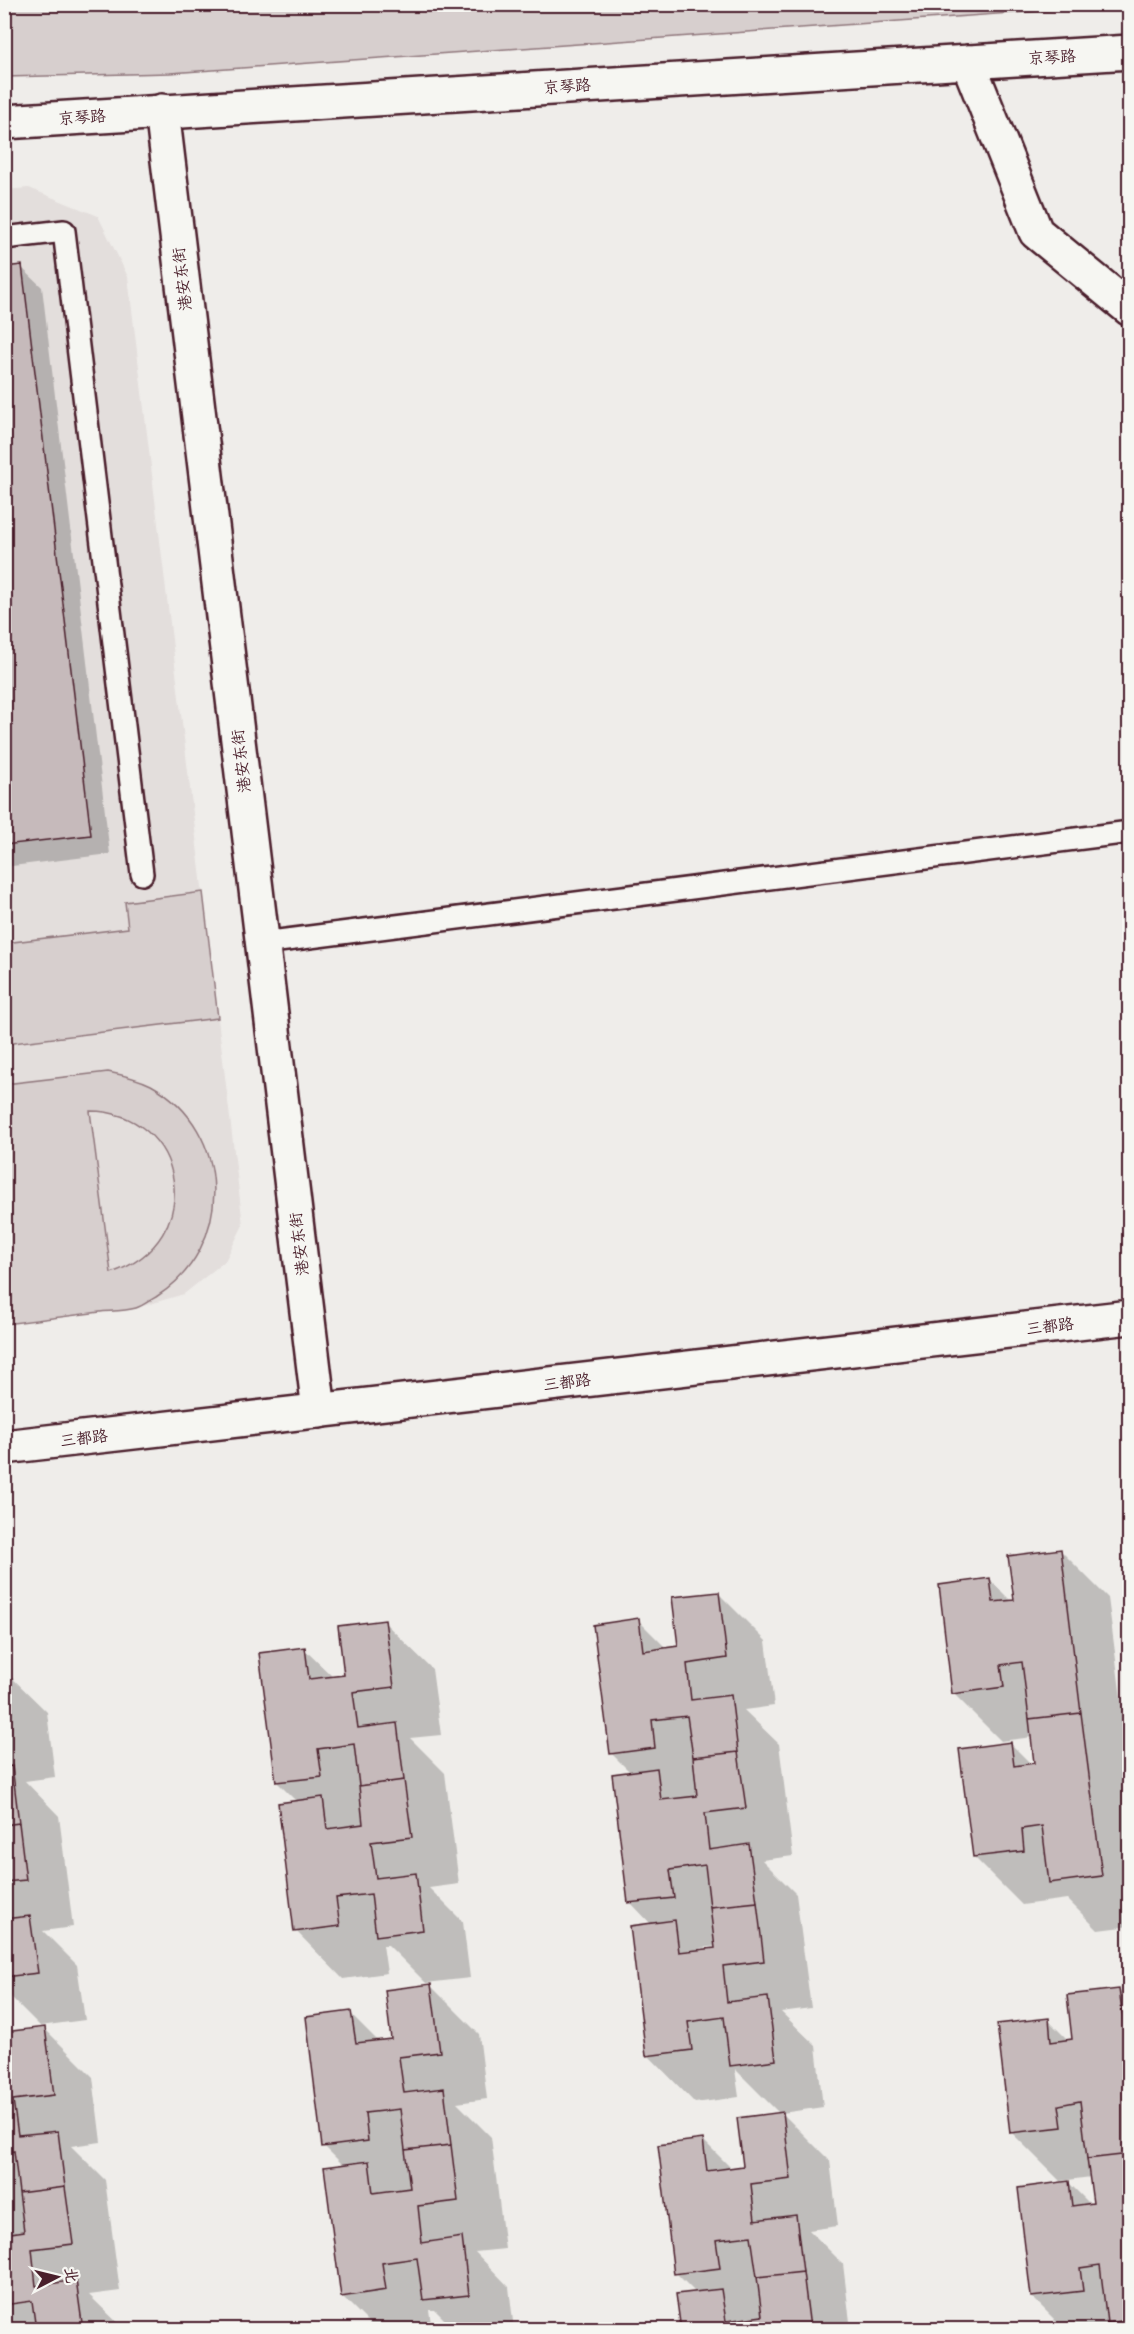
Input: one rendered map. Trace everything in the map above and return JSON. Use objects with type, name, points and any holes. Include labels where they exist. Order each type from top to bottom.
[{"type":"street","name":"京琴路","points":[[4,122],[1130,52]]},
{"type":"street","points":[[968,62],[1036,232],[1130,309]]},
{"type":"street","name":"港安东街","points":[[162,111],[319,1411]]},
{"type":"street","name":"三都路","points":[[4,1448],[1130,1317]]},
{"type":"lane","points":[[4,238],[64,231],[142,874]]},
{"type":"lane","points":[[262,943],[1130,832]]},
{"type":"shaded area","points":[[4,5],[1125,5],[170,73],[5,77]]},
{"type":"shaded area","points":[[29,188],[98,216],[128,277],[243,1225],[225,1261],[184,1294],[136,1308],[5,1324],[4,190]]},
{"type":"shaded area","points":[[203,892],[218,1018],[5,1044],[5,943],[128,928],[125,902]]},
{"type":"shaded area","points":[[108,1072],[125,1076],[151,1085],[178,1105],[197,1130],[209,1159],[214,1189],[211,1220],[200,1249],[182,1275],[156,1297],[132,1309],[5,1324],[5,1084]],"holes":[[[90,1111],[122,1117],[148,1132],[165,1154],[173,1180],[173,1208],[163,1234],[142,1257],[111,1273]]]},
{"type":"building","points":[[22,265],[91,835],[4,845],[4,267]]},
{"type":"building","points":[[1061,1549],[1081,1713],[1029,1719],[1022,1662],[1001,1665],[1004,1687],[952,1694],[939,1585],[990,1578],[993,1602],[1014,1600],[1008,1556]]},
{"type":"building","points":[[719,1592],[727,1658],[687,1664],[691,1700],[731,1695],[738,1752],[693,1757],[687,1716],[652,1720],[655,1748],[610,1754],[593,1625],[639,1618],[643,1651],[678,1646],[672,1597]]},
{"type":"building","points":[[385,1620],[394,1687],[353,1692],[358,1728],[397,1723],[404,1780],[359,1786],[354,1744],[318,1749],[322,1777],[276,1782],[259,1653],[305,1647],[309,1679],[344,1675],[338,1626]]},
{"type":"building","points":[[1081,1713],[1102,1876],[1049,1883],[1042,1826],[1022,1829],[1024,1851],[973,1857],[959,1749],[1011,1742],[1014,1766],[1034,1763],[1029,1719]]},
{"type":"building","points":[[738,1752],[746,1808],[705,1813],[709,1850],[749,1844],[757,1902],[710,1907],[705,1865],[670,1870],[674,1898],[628,1903],[612,1774],[657,1768],[661,1800],[697,1796],[693,1757]]},
{"type":"building","points":[[12,1766],[19,1823],[4,1825],[4,1767]]},
{"type":"building","points":[[404,1780],[412,1837],[371,1842],[376,1878],[416,1873],[423,1930],[376,1936],[371,1894],[336,1898],[340,1926],[294,1932],[278,1803],[323,1797],[327,1829],[363,1824],[359,1786]]},
{"type":"building","points":[[19,1823],[26,1880],[4,1882],[4,1825]]},
{"type":"building","points":[[757,1902],[764,1961],[723,1966],[727,2002],[768,1997],[776,2060],[730,2066],[724,2017],[688,2022],[692,2050],[646,2056],[630,1926],[675,1920],[679,1952],[715,1948],[710,1907]]},
{"type":"building","points":[[30,1916],[38,1973],[4,1977],[4,1919]]},
{"type":"building","points":[[431,1984],[440,2052],[399,2057],[404,2093],[444,2088],[451,2145],[405,2150],[400,2109],[365,2113],[368,2141],[322,2147],[306,2017],[351,2011],[356,2043],[391,2039],[385,1990]]},
{"type":"building","points":[[1119,1989],[1130,2068],[1130,2154],[1087,2159],[1080,2101],[1059,2105],[1062,2127],[1010,2133],[997,2024],[1049,2018],[1051,2042],[1072,2039],[1067,1995]]},
{"type":"building","points":[[45,2027],[54,2095],[13,2100],[18,2135],[58,2131],[65,2187],[19,2193],[14,2151],[4,2153],[4,2032]]},
{"type":"building","points":[[783,2112],[791,2179],[751,2184],[755,2220],[796,2215],[803,2272],[757,2277],[751,2236],[716,2240],[720,2268],[674,2274],[658,2145],[703,2139],[707,2171],[743,2166],[737,2118]]},
{"type":"building","points":[[451,2145],[458,2201],[418,2206],[422,2243],[462,2237],[469,2295],[423,2300],[417,2258],[382,2263],[386,2290],[341,2297],[324,2167],[369,2161],[373,2193],[410,2188],[405,2150]]},
{"type":"building","points":[[1130,2154],[1130,2320],[1107,2323],[1100,2265],[1080,2268],[1083,2291],[1031,2297],[1018,2188],[1069,2181],[1072,2206],[1093,2203],[1087,2159]]},
{"type":"building","points":[[65,2187],[73,2244],[32,2249],[36,2286],[76,2280],[83,2330],[36,2330],[32,2301],[4,2305],[4,2234],[24,2231],[19,2193]]},
{"type":"building","points":[[803,2272],[810,2328],[681,2330],[676,2294],[721,2289],[726,2321],[762,2316],[757,2277]]}]
